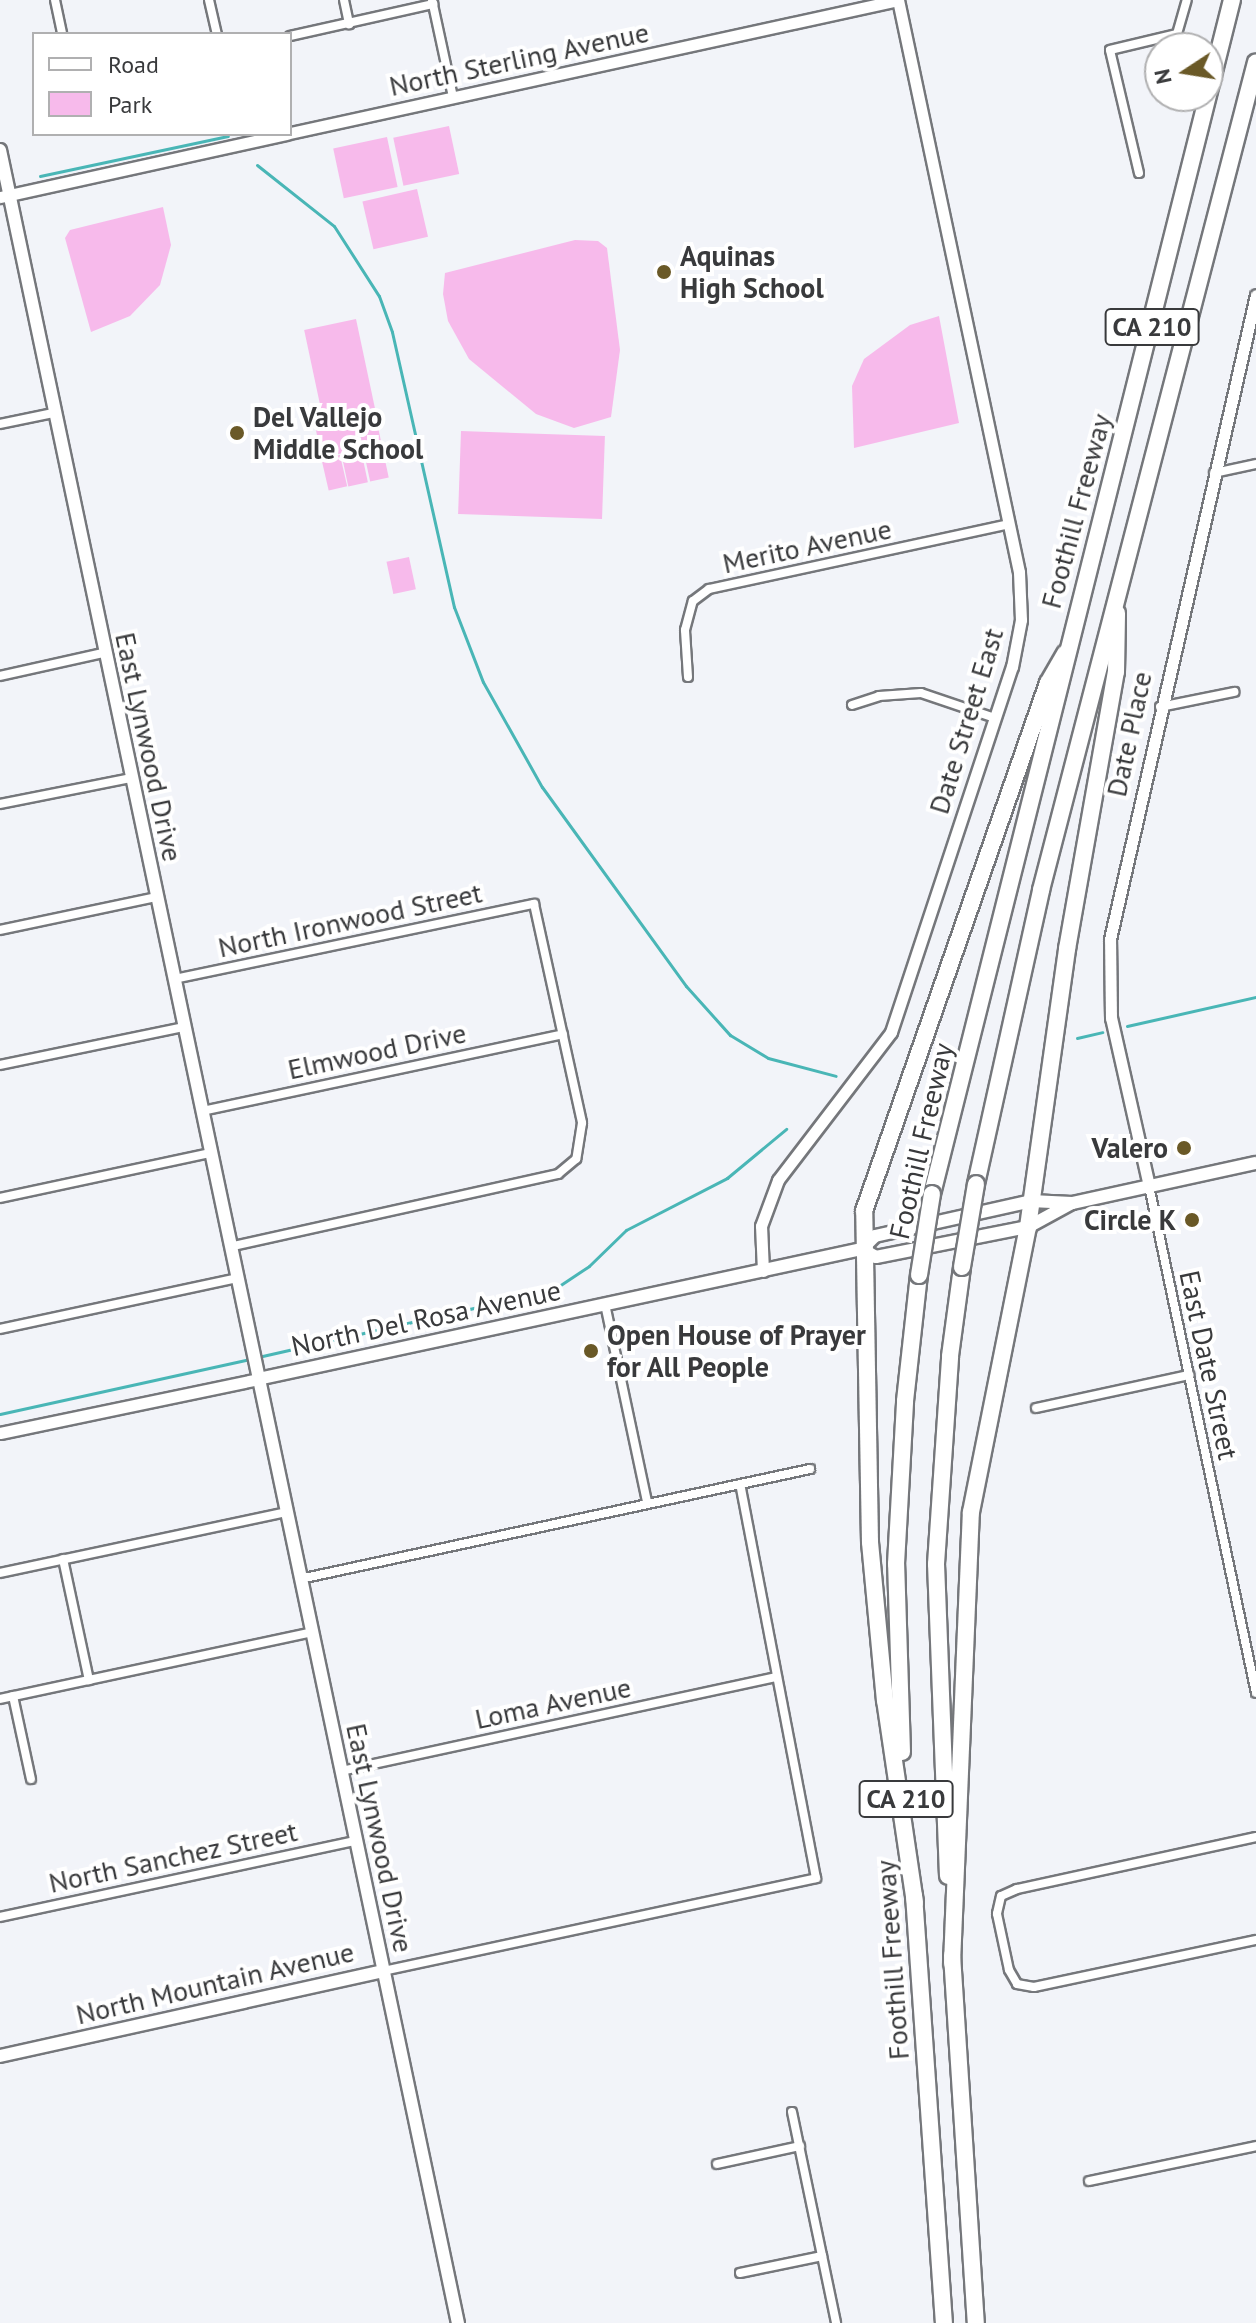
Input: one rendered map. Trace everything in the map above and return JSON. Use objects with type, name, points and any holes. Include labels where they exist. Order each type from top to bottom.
[{"type":"highway","name":"Foothill Freeway","points":[[944,2323],[899,1715],[896,1564],[905,1401],[919,1275],[932,1194],[1065,653],[1232,0]]},
{"type":"highway","name":"Foothill Freeway","points":[[976,2323],[952,1963],[936,1564],[950,1356],[976,1184],[1041,890],[1117,613],[1256,62]]},
{"type":"highway","points":[[952,1963],[965,1566],[988,1408],[1028,1227],[1067,949],[1116,672],[1117,613]]},
{"type":"highway","points":[[915,1903],[885,1701],[870,1542],[862,1249],[864,1211],[877,1166],[1043,697],[1065,653]]},
{"type":"main road","name":"East Lynwood Drive","points":[[0,150],[4,196],[157,897],[458,2323]]},
{"type":"main road","name":"North Del Rosa Avenue","points":[[258,1379],[862,1249],[875,1236],[1031,1201],[1072,1203],[1256,1163]]},
{"type":"main road","name":"North Del Rosa Avenue","points":[[862,1249],[876,1257],[1028,1227],[1072,1203]]},
{"type":"main road","name":"North Mountain Avenue","points":[[0,2056],[383,1971]]},
{"type":"street","points":[[55,0],[62,32]]},
{"type":"street","points":[[209,0],[217,32]]},
{"type":"street","points":[[344,0],[349,24]]},
{"type":"street","name":"North Sterling Avenue","points":[[292,133],[898,0]]},
{"type":"street","name":"Date Street East","points":[[763,1271],[761,1226],[778,1180],[891,1032],[995,718],[1021,620],[1019,572],[898,0]]},
{"type":"street","points":[[1139,173],[1110,50],[1177,34],[1187,0]]},
{"type":"street","points":[[292,36],[433,2],[453,97]]},
{"type":"street","name":"North Sterling Avenue","points":[[4,196],[279,136]]},
{"type":"street","name":"Date Place","points":[[1149,1186],[1111,1018],[1108,967],[1159,707],[1211,474],[1256,295]]},
{"type":"street","points":[[0,424],[53,413]]},
{"type":"street","points":[[1211,474],[1256,464]]},
{"type":"street","name":"Merito Avenue","points":[[688,677],[685,630],[693,601],[709,589],[1009,524]]},
{"type":"street","points":[[0,676],[103,653]]},
{"type":"street","points":[[1159,707],[1234,692]]},
{"type":"street","points":[[852,705],[889,694],[921,693],[995,718]]},
{"type":"street","points":[[0,804],[131,778]]},
{"type":"street","points":[[0,930],[157,897]]},
{"type":"street","name":"North Ironwood Street","points":[[174,979],[534,904],[563,1034]]},
{"type":"street","points":[[0,1065],[184,1027]]},
{"type":"street","points":[[230,1247],[536,1182],[568,1168],[576,1159],[582,1123],[563,1034]]},
{"type":"street","name":"Elmwood Drive","points":[[202,1111],[563,1034]]},
{"type":"street","points":[[0,1198],[210,1153]]},
{"type":"street","name":"East Date Street","points":[[1149,1186],[1256,1693]]},
{"type":"street","points":[[0,1329],[237,1278]]},
{"type":"street","points":[[605,1304],[647,1502]]},
{"type":"street","points":[[1036,1408],[1189,1375]]},
{"type":"street","name":"North Del Rosa Avenue","points":[[0,1433],[258,1379]]},
{"type":"street","points":[[300,1579],[810,1469]]},
{"type":"street","points":[[740,1484],[774,1677]]},
{"type":"street","points":[[0,1573],[286,1512]]},
{"type":"street","points":[[63,1559],[89,1680]]},
{"type":"street","points":[[0,1699],[312,1632]]},
{"type":"street","name":"Loma Avenue","points":[[341,1771],[774,1677]]},
{"type":"street","name":"North Mountain Avenue","points":[[383,1971],[816,1878],[774,1677]]},
{"type":"street","points":[[13,1696],[31,1779]]},
{"type":"street","points":[[1256,1837],[1001,1896],[997,1914],[1017,1984],[1034,1987],[1256,1940]]},
{"type":"street","name":"North Sanchez Street","points":[[0,1917],[356,1841]]},
{"type":"street","points":[[792,2112],[836,2323]]},
{"type":"street","points":[[717,2164],[800,2146]]},
{"type":"street","points":[[1089,2181],[1256,2146]]},
{"type":"street","points":[[740,2273],[822,2256]]},
{"type":"green space","points":[[449,126],[459,174],[403,186],[393,138]]},
{"type":"green space","points":[[387,137],[398,187],[344,198],[333,148]]},
{"type":"green space","points":[[417,189],[428,237],[373,249],[362,202]]},
{"type":"green space","points":[[163,207],[171,245],[160,285],[130,316],[91,332],[65,238],[70,230]]},
{"type":"green space","points":[[575,240],[598,241],[607,248],[620,350],[611,417],[574,428],[536,414],[469,359],[448,321],[443,294],[445,273]]},
{"type":"green space","points":[[939,316],[959,423],[854,448],[852,386],[864,359],[910,325]]},
{"type":"green space","points":[[356,319],[375,408],[323,419],[304,330]]},
{"type":"green space","points":[[375,413],[389,478],[370,482],[356,417]]},
{"type":"green space","points":[[354,417],[361,449],[322,458],[315,425]]},
{"type":"green space","points":[[461,431],[605,436],[602,519],[458,514]]},
{"type":"green space","points":[[361,450],[368,482],[348,486],[341,454]]},
{"type":"green space","points":[[340,455],[347,486],[329,490],[321,459]]},
{"type":"green space","points":[[409,557],[416,589],[393,594],[387,562]]},
{"type":"waterway","points":[[40,176],[228,136]]},
{"type":"waterway","points":[[257,165],[334,226],[379,296],[392,332],[454,607],[483,682],[542,787],[686,986],[730,1035],[768,1058],[836,1076]]},
{"type":"waterway","points":[[1127,1026],[1256,997]]},
{"type":"waterway","points":[[1077,1038],[1102,1032]]},
{"type":"waterway","points":[[258,1357],[553,1290],[589,1266],[626,1230],[727,1178],[786,1129]]},
{"type":"waterway","points":[[0,1414],[250,1359]]},
{"type":"place","name":"Aquinas High School","points":[[664,272]]},
{"type":"place","name":"Del Vallejo Middle School","points":[[237,433]]},
{"type":"place","name":"Valero","points":[[1184,1148]]},
{"type":"place","name":"Circle K","points":[[1192,1220]]},
{"type":"place","name":"Open House of Prayer for All People","points":[[591,1351]]}]
